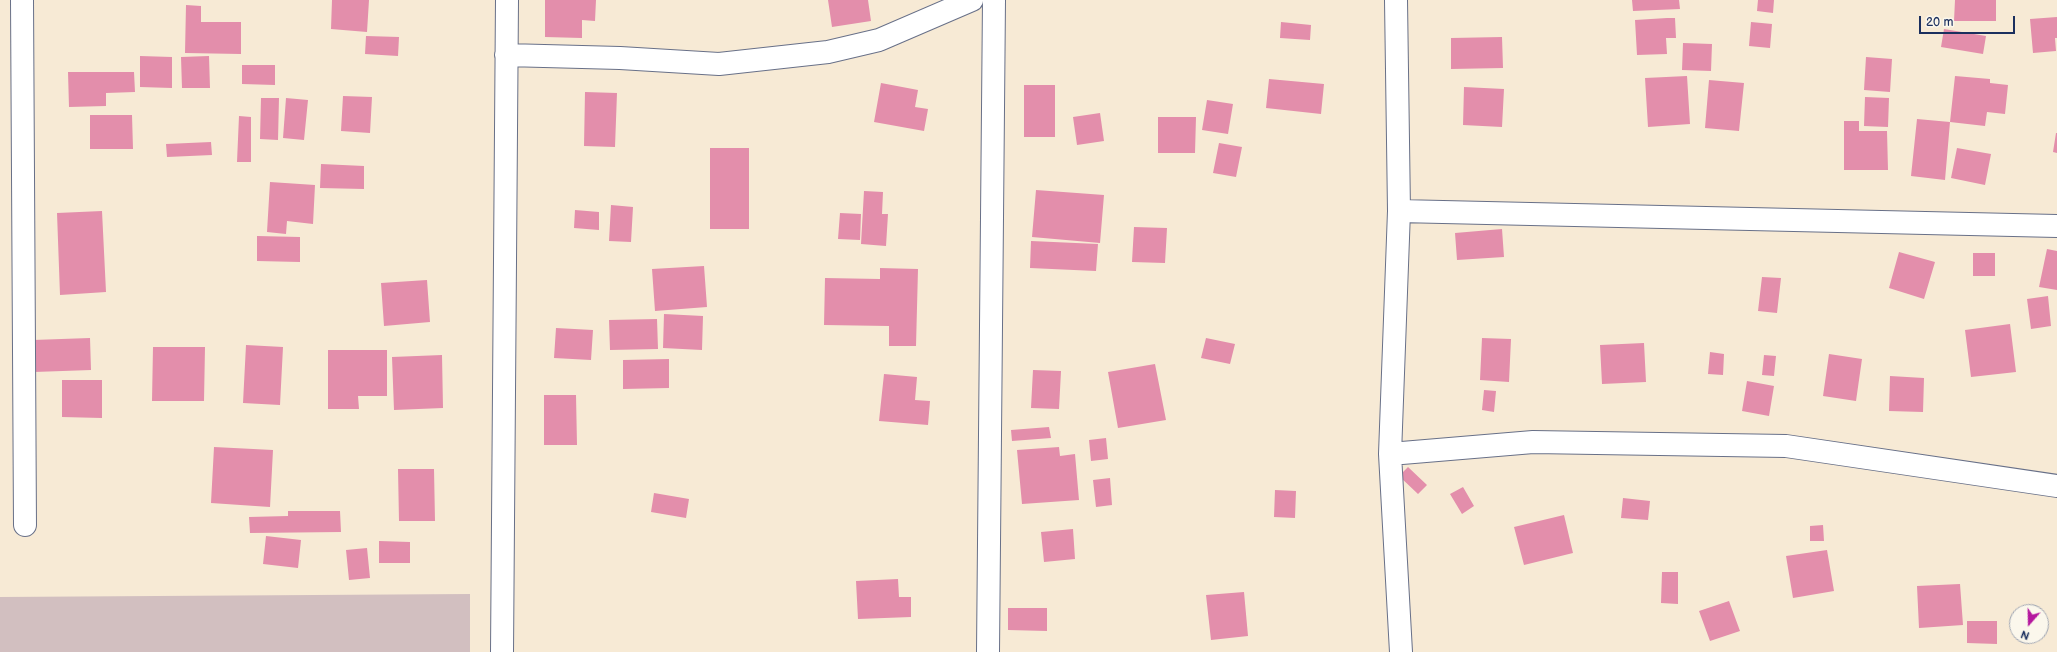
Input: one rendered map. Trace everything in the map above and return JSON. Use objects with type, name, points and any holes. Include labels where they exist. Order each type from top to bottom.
[{"type":"street","points":[[22,0],[26,525]]},
{"type":"street","points":[[502,652],[507,0]]},
{"type":"street","points":[[506,55],[620,58],[719,64],[828,52],[879,40],[972,0]]},
{"type":"street","points":[[988,652],[994,0]]},
{"type":"street","points":[[1396,0],[1400,211],[1390,454],[1401,652]]},
{"type":"street","points":[[1400,211],[2057,226]]},
{"type":"street","points":[[1390,454],[1533,442],[1786,446],[2057,486]]},
{"type":"shaded area","points":[[470,594],[470,652],[0,652],[0,597]]},
{"type":"building","points":[[332,0],[369,0],[367,32],[331,29]]},
{"type":"building","points":[[545,0],[596,0],[595,21],[582,20],[582,38],[545,37]]},
{"type":"building","points":[[828,0],[868,0],[871,21],[832,27]]},
{"type":"building","points":[[1632,0],[1679,0],[1680,9],[1633,11]]},
{"type":"building","points":[[1758,0],[1774,0],[1773,13],[1757,11]]},
{"type":"building","points":[[1955,0],[1996,0],[1996,21],[1954,21]]},
{"type":"building","points":[[186,5],[201,6],[201,22],[241,22],[241,54],[185,53]]},
{"type":"building","points":[[2057,17],[2057,38],[2055,38],[2056,51],[2033,53],[2030,19]]},
{"type":"building","points":[[1675,18],[1676,38],[1666,38],[1667,54],[1637,55],[1635,20]]},
{"type":"building","points":[[1281,22],[1311,25],[1310,40],[1280,38]]},
{"type":"building","points":[[1751,22],[1772,24],[1770,48],[1749,46]]},
{"type":"building","points":[[1944,29],[1986,36],[1983,54],[1941,47]]},
{"type":"building","points":[[366,36],[399,37],[398,56],[365,54]]},
{"type":"building","points":[[1502,37],[1503,68],[1451,69],[1451,38]]},
{"type":"building","points":[[1683,43],[1712,44],[1711,71],[1682,70]]},
{"type":"building","points":[[140,56],[172,57],[172,88],[140,87]]},
{"type":"building","points":[[209,56],[210,88],[182,88],[181,57]]},
{"type":"building","points":[[1866,57],[1892,59],[1890,92],[1864,90]]},
{"type":"building","points":[[242,65],[275,65],[275,85],[242,84]]},
{"type":"building","points":[[68,72],[134,72],[135,92],[106,93],[106,106],[69,107]]},
{"type":"building","points":[[1687,76],[1690,124],[1648,127],[1645,78]]},
{"type":"building","points":[[1955,76],[1990,79],[1990,83],[2008,85],[2005,114],[1987,112],[1985,126],[1950,122]]},
{"type":"building","points":[[1269,79],[1324,84],[1321,114],[1266,108]]},
{"type":"building","points":[[1709,80],[1744,83],[1739,131],[1705,128]]},
{"type":"building","points":[[881,83],[918,90],[915,107],[928,109],[924,131],[874,122]]},
{"type":"building","points":[[1024,85],[1055,85],[1055,137],[1024,137]]},
{"type":"building","points":[[1464,87],[1504,89],[1502,127],[1463,125]]},
{"type":"building","points":[[585,92],[617,93],[615,147],[584,146]]},
{"type":"building","points":[[343,96],[372,97],[370,133],[341,131]]},
{"type":"building","points":[[1865,97],[1889,98],[1888,127],[1864,126]]},
{"type":"building","points":[[261,98],[279,98],[278,140],[260,139]]},
{"type":"building","points":[[286,98],[308,100],[304,140],[283,138]]},
{"type":"building","points":[[1207,100],[1233,104],[1228,134],[1202,130]]},
{"type":"building","points":[[1100,113],[1104,141],[1077,145],[1073,117]]},
{"type":"building","points":[[90,115],[132,115],[133,149],[90,149]]},
{"type":"building","points":[[239,116],[251,117],[251,162],[237,162]]},
{"type":"building","points":[[1158,117],[1196,117],[1195,153],[1158,153]]},
{"type":"building","points":[[1917,119],[1950,122],[1945,180],[1911,176]]},
{"type":"building","points":[[1844,121],[1859,121],[1859,131],[1887,131],[1888,170],[1844,170]]},
{"type":"building","points":[[2057,133],[2057,153],[2053,152]]},
{"type":"building","points":[[211,142],[212,155],[167,157],[166,144]]},
{"type":"building","points":[[1219,143],[1242,147],[1236,177],[1213,173]]},
{"type":"building","points":[[710,148],[749,148],[749,229],[710,229]]},
{"type":"building","points":[[1957,148],[1991,154],[1985,185],[1951,178]]},
{"type":"building","points":[[321,164],[364,166],[364,189],[320,188]]},
{"type":"building","points":[[270,182],[315,185],[313,224],[287,221],[286,234],[267,232]]},
{"type":"building","points":[[1036,190],[1104,195],[1100,243],[1032,237]]},
{"type":"building","points":[[864,191],[883,192],[882,214],[888,214],[886,246],[861,244]]},
{"type":"building","points":[[611,205],[633,207],[631,242],[609,241]]},
{"type":"building","points":[[575,210],[599,212],[599,230],[574,228]]},
{"type":"building","points":[[102,211],[106,292],[60,295],[57,213]]},
{"type":"building","points":[[840,213],[861,214],[860,240],[838,239]]},
{"type":"building","points":[[1134,227],[1167,228],[1165,263],[1132,262]]},
{"type":"building","points":[[1502,229],[1504,257],[1457,260],[1455,233]]},
{"type":"building","points":[[257,236],[300,237],[300,262],[257,261]]},
{"type":"building","points":[[1031,241],[1098,244],[1096,271],[1030,268]]},
{"type":"building","points":[[2047,249],[2057,251],[2057,290],[2039,287]]},
{"type":"building","points":[[1899,252],[1935,262],[1924,299],[1889,288]]},
{"type":"building","points":[[1973,253],[1995,253],[1995,276],[1973,276]]},
{"type":"building","points":[[704,266],[707,307],[655,311],[652,269]]},
{"type":"building","points":[[880,268],[918,269],[916,346],[889,346],[889,326],[824,325],[825,278],[880,279]]},
{"type":"building","points":[[1762,277],[1781,278],[1777,313],[1758,311]]},
{"type":"building","points":[[427,280],[430,322],[384,326],[381,283]]},
{"type":"building","points":[[2048,296],[2051,326],[2031,329],[2027,299]]},
{"type":"building","points":[[664,314],[703,316],[702,350],[663,348]]},
{"type":"building","points":[[657,319],[658,349],[610,350],[609,320]]},
{"type":"building","points":[[2010,324],[2016,372],[1971,377],[1965,330]]},
{"type":"building","points":[[556,328],[593,330],[591,360],[554,358]]},
{"type":"building","points":[[90,338],[91,370],[34,372],[33,340]]},
{"type":"building","points":[[1206,338],[1235,344],[1230,364],[1201,358]]},
{"type":"building","points":[[1482,338],[1511,339],[1509,382],[1480,380]]},
{"type":"building","points":[[1644,343],[1646,382],[1602,384],[1600,345]]},
{"type":"building","points":[[246,345],[283,347],[280,405],[243,403]]},
{"type":"building","points":[[153,347],[205,347],[204,401],[152,401]]},
{"type":"building","points":[[328,350],[387,350],[387,396],[358,396],[359,409],[328,409]]},
{"type":"building","points":[[1710,352],[1724,354],[1723,375],[1708,374]]},
{"type":"building","points":[[1829,354],[1862,359],[1856,401],[1823,396]]},
{"type":"building","points":[[442,355],[443,408],[394,410],[392,357]]},
{"type":"building","points":[[1764,355],[1776,356],[1774,376],[1762,375]]},
{"type":"building","points":[[669,359],[669,388],[623,389],[623,360]]},
{"type":"building","points":[[1155,364],[1166,420],[1118,428],[1108,372]]},
{"type":"building","points":[[1033,370],[1061,371],[1059,409],[1031,408]]},
{"type":"building","points":[[884,374],[917,377],[915,400],[930,401],[928,425],[879,421]]},
{"type":"building","points":[[1890,376],[1924,378],[1923,412],[1889,411]]},
{"type":"building","points":[[62,380],[102,380],[102,418],[62,417]]},
{"type":"building","points":[[1747,381],[1774,386],[1769,416],[1742,411]]},
{"type":"building","points":[[1484,390],[1496,391],[1494,412],[1482,410]]},
{"type":"building","points":[[544,395],[576,395],[577,445],[544,445]]},
{"type":"building","points":[[1049,427],[1051,438],[1012,441],[1011,430]]},
{"type":"building","points":[[1106,438],[1108,459],[1091,461],[1089,440]]},
{"type":"building","points":[[214,447],[273,450],[270,507],[211,503]]},
{"type":"building","points":[[1059,447],[1060,456],[1075,454],[1079,500],[1022,504],[1017,450]]},
{"type":"building","points":[[1408,467],[1427,485],[1418,494],[1399,476]]},
{"type":"building","points":[[398,469],[434,469],[435,521],[399,521]]},
{"type":"building","points":[[1110,478],[1112,505],[1096,507],[1093,480]]},
{"type":"building","points":[[1463,487],[1474,506],[1462,514],[1450,494]]},
{"type":"building","points":[[1275,490],[1296,491],[1295,518],[1274,517]]},
{"type":"building","points":[[654,493],[689,499],[686,518],[651,512]]},
{"type":"building","points":[[1623,498],[1650,501],[1648,520],[1621,518]]},
{"type":"building","points":[[288,511],[340,511],[341,532],[250,533],[249,517],[288,516]]},
{"type":"building","points":[[1564,515],[1573,553],[1524,565],[1514,527]]},
{"type":"building","points":[[1823,525],[1824,541],[1810,541],[1810,526]]},
{"type":"building","points":[[1073,529],[1075,559],[1044,562],[1041,532]]},
{"type":"building","points":[[266,536],[301,540],[298,568],[263,564]]},
{"type":"building","points":[[379,541],[410,542],[410,563],[379,563]]},
{"type":"building","points":[[367,548],[370,578],[349,580],[346,550]]},
{"type":"building","points":[[1827,550],[1834,591],[1793,598],[1786,556]]},
{"type":"building","points":[[1662,572],[1678,572],[1678,604],[1661,603]]},
{"type":"building","points":[[898,579],[899,597],[911,597],[911,617],[858,619],[856,581]]},
{"type":"building","points":[[1960,584],[1963,625],[1919,628],[1917,586]]},
{"type":"building","points":[[1244,592],[1248,636],[1211,640],[1206,595]]},
{"type":"building","points":[[1729,601],[1740,631],[1710,641],[1699,611]]},
{"type":"building","points":[[1008,608],[1047,608],[1047,631],[1008,630]]},
{"type":"building","points":[[1967,621],[1997,621],[1997,644],[1967,643]]}]
